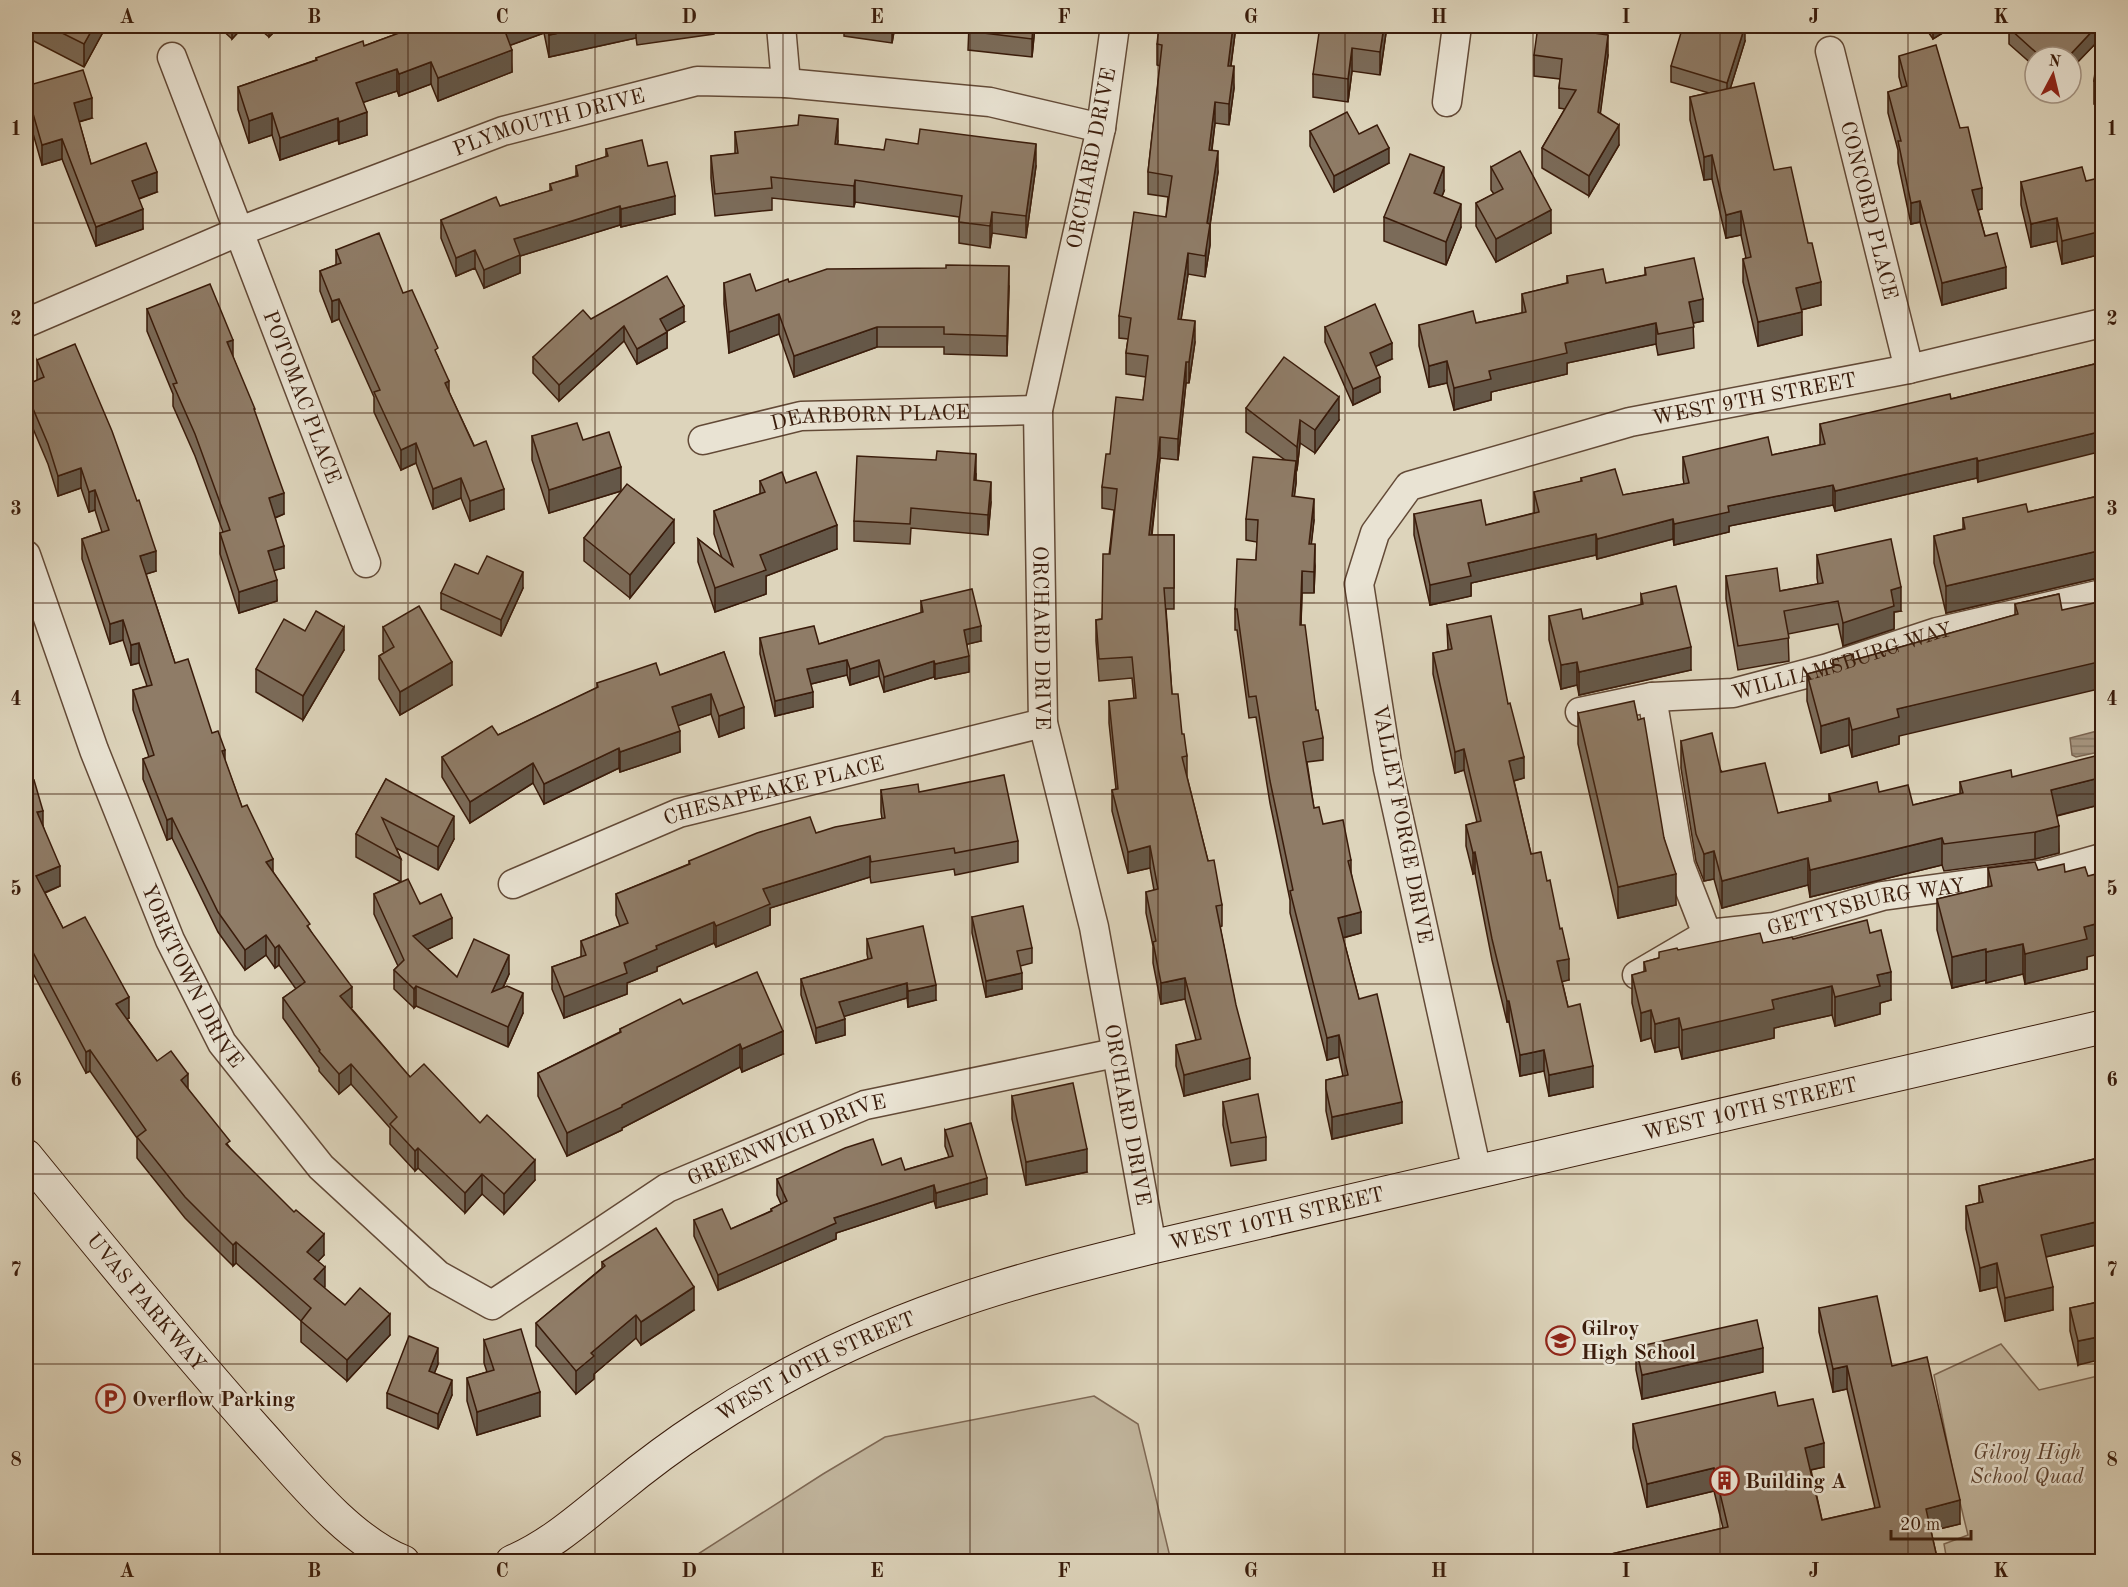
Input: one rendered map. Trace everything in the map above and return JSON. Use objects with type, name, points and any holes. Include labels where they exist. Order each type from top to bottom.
[{"type":"street","points":[[781,26],[786,83]]},
{"type":"street","name":"ORCHARD DRIVE","points":[[1115,26],[1101,128],[1038,411],[1043,723],[1094,927],[1152,1247]]},
{"type":"street","points":[[1447,102],[1457,26]]},
{"type":"street","name":"CONCORD PLACE","points":[[1830,51],[1909,369]]},
{"type":"street","name":"POTOMAC PLACE","points":[[172,57],[366,563]]},
{"type":"street","name":"PLYMOUTH DRIVE","points":[[26,323],[240,231],[502,131],[697,81],[786,83],[990,102],[1101,128]]},
{"type":"street","name":"WEST 9TH STREET","points":[[1409,486],[1630,422],[1909,369],[2103,324]]},
{"type":"street","name":"DEARBORN PLACE","points":[[703,440],[801,416],[1038,411]]},
{"type":"street","name":"VALLEY FORGE DRIVE","points":[[1409,486],[1375,533],[1359,584],[1388,769],[1477,1172]]},
{"type":"street","name":"YORKTOWN DRIVE","points":[[26,555],[94,750],[170,940],[222,1043],[321,1167],[438,1275],[492,1305]]},
{"type":"street","name":"WILLIAMSBURG WAY","points":[[1580,712],[1652,697],[1733,693],[1828,668],[1937,632],[2103,594]]},
{"type":"street","points":[[1652,697],[1680,864],[1707,934]]},
{"type":"street","name":"CHESAPEAKE PLACE","points":[[513,884],[679,813],[1043,723]]},
{"type":"street","name":"GETTYSBURG WAY","points":[[1637,975],[1707,934],[1774,927],[1882,896],[2045,874],[2103,858]]},
{"type":"street","name":"WEST 10TH STREET","points":[[512,1562],[550,1542],[647,1465],[703,1425],[781,1379],[900,1322],[958,1301],[1044,1275],[1152,1247],[2103,1027]]},
{"type":"street","name":"GREENWICH DRIVE","points":[[492,1305],[667,1188],[865,1105],[1116,1053]]},
{"type":"street","name":"UVAS PARKWAY","points":[[26,1156],[177,1338],[294,1471],[354,1531],[380,1550],[404,1562]]},
{"type":"green space","name":"Gilroy High School Quad","points":[[2001,1344],[2039,1390],[2102,1375],[2102,1561],[1947,1561],[1944,1544],[1968,1535],[1934,1375]]},
{"type":"green space","points":[[1094,1396],[1138,1424],[1171,1561],[687,1561],[885,1437]]},
{"type":"shaded area","points":[[2101,730],[2102,755],[2099,752],[2076,757],[2072,755],[2070,738]]},
{"type":"building","points":[[48,26],[94,26],[84,44]]},
{"type":"building","points":[[418,26],[503,26],[512,50],[438,78],[431,62],[399,74],[397,69],[356,83],[367,112],[339,122],[338,118],[280,138],[272,113],[249,121],[238,87],[317,60],[316,58],[363,41],[364,46]]},
{"type":"building","points":[[547,26],[591,26],[549,35]]},
{"type":"building","points":[[969,26],[1033,26],[1032,39],[968,31]]},
{"type":"building","points":[[1159,26],[1233,26],[1228,66],[1234,66],[1229,104],[1215,102],[1209,150],[1218,151],[1207,223],[1210,224],[1205,256],[1188,253],[1178,319],[1195,321],[1189,362],[1186,362],[1178,439],[1160,437],[1149,535],[1174,535],[1174,588],[1164,588],[1172,694],[1178,694],[1187,756],[1182,757],[1208,861],[1214,860],[1222,905],[1216,906],[1236,1005],[1250,1058],[1184,1075],[1176,1045],[1201,1039],[1185,978],[1161,983],[1153,942],[1156,941],[1146,892],[1158,889],[1150,846],[1128,852],[1112,790],[1118,789],[1109,701],[1136,698],[1132,657],[1099,659],[1096,620],[1102,619],[1103,554],[1110,554],[1117,489],[1102,487],[1106,454],[1110,454],[1116,397],[1143,400],[1148,356],[1126,353],[1131,318],[1119,316],[1134,212],[1166,217],[1172,176],[1148,172],[1162,45],[1157,44]]},
{"type":"building","points":[[1320,26],[1384,26],[1380,52],[1352,48],[1348,79],[1313,74]]},
{"type":"building","points":[[1538,26],[1559,26],[1559,28],[1608,35],[1598,112],[1619,125],[1589,176],[1542,148],[1576,90],[1559,88],[1562,59],[1534,55]]},
{"type":"building","points":[[1683,26],[1745,26],[1727,83],[1671,66]]},
{"type":"building","points":[[2012,26],[2097,26],[2079,45],[2028,45],[2009,28]]},
{"type":"building","points":[[2100,26],[2103,26],[2103,82],[2094,81]]},
{"type":"building","points":[[1936,45],[1960,128],[1968,127],[1982,188],[1972,190],[1985,236],[1997,233],[2006,267],[1942,283],[1920,201],[1911,203],[1898,141],[1901,141],[1888,92],[1907,86],[1899,56]]},
{"type":"building","points":[[83,70],[92,98],[74,103],[91,164],[146,143],[157,172],[132,181],[143,209],[96,227],[62,139],[42,145],[26,89],[26,86]]},
{"type":"building","points":[[1754,83],[1774,170],[1791,167],[1808,243],[1812,243],[1821,282],[1796,288],[1802,312],[1758,322],[1743,259],[1751,257],[1741,211],[1726,215],[1712,155],[1704,157],[1690,97]]},
{"type":"building","points":[[1347,112],[1359,134],[1377,125],[1389,148],[1334,176],[1310,131]]},
{"type":"building","points":[[799,115],[838,119],[835,144],[884,150],[886,139],[918,144],[920,129],[1036,144],[1026,216],[992,212],[990,226],[959,222],[962,196],[855,180],[854,186],[771,177],[772,188],[715,194],[711,156],[738,153],[735,132],[798,125]]},
{"type":"building","points":[[642,140],[648,166],[667,162],[675,196],[621,209],[620,206],[514,239],[520,255],[484,270],[475,250],[456,258],[441,220],[496,197],[500,206],[552,190],[550,184],[578,176],[576,166],[608,156],[606,149]]},
{"type":"building","points":[[1520,151],[1551,210],[1496,239],[1476,203],[1503,189],[1491,167]]},
{"type":"building","points":[[1410,154],[1444,167],[1434,193],[1461,204],[1446,242],[1384,217]]},
{"type":"building","points":[[2082,167],[2086,181],[2103,177],[2103,223],[2096,224],[2098,232],[2062,241],[2057,218],[2031,224],[2021,182]]},
{"type":"building","points":[[379,233],[403,293],[412,290],[438,348],[435,350],[449,381],[445,383],[474,446],[486,441],[504,489],[470,501],[461,478],[433,489],[416,443],[401,450],[374,392],[380,390],[339,299],[332,301],[320,271],[341,263],[336,250]]},
{"type":"building","points":[[1694,258],[1703,299],[1689,302],[1694,327],[1658,334],[1656,323],[1565,343],[1567,353],[1489,371],[1491,379],[1454,388],[1447,361],[1429,366],[1419,325],[1473,311],[1476,323],[1526,312],[1522,294],[1568,283],[1567,276],[1603,269],[1606,283],[1646,275],[1645,268]]},
{"type":"building","points":[[946,265],[1009,266],[1007,336],[944,334],[944,327],[877,327],[794,356],[779,314],[729,332],[724,283],[750,274],[756,291],[788,279],[789,282],[827,269],[946,268]]},
{"type":"building","points":[[667,276],[684,306],[660,319],[667,332],[637,349],[624,326],[559,385],[533,357],[583,310],[591,319]]},
{"type":"building","points":[[210,284],[233,340],[227,342],[255,409],[284,493],[269,498],[284,546],[268,551],[277,580],[239,592],[220,533],[230,530],[195,434],[173,384],[177,383],[147,309]]},
{"type":"building","points":[[1375,304],[1392,343],[1370,353],[1380,377],[1353,389],[1325,327]]},
{"type":"building","points":[[75,344],[112,431],[137,501],[139,500],[156,551],[140,556],[175,663],[188,659],[212,733],[218,731],[225,750],[222,751],[242,807],[247,805],[273,859],[266,862],[310,924],[307,926],[352,987],[340,996],[410,1077],[424,1064],[480,1123],[487,1115],[535,1160],[504,1194],[482,1174],[465,1193],[418,1148],[415,1151],[390,1124],[397,1117],[351,1064],[339,1074],[319,1051],[283,998],[305,982],[279,945],[275,948],[266,935],[245,950],[218,912],[172,818],[167,820],[143,759],[154,755],[133,690],[152,685],[139,643],[131,645],[123,620],[110,624],[82,539],[109,530],[95,490],[89,492],[81,468],[58,476],[48,444],[26,392],[26,385],[44,377],[37,360]]},
{"type":"building","points":[[1284,357],[1339,397],[1315,430],[1300,420],[1297,447],[1246,408]]},
{"type":"building","points":[[2103,362],[2103,431],[1978,461],[1977,458],[1835,491],[1833,485],[1728,506],[1729,512],[1674,524],[1673,519],[1597,539],[1596,534],[1468,563],[1471,576],[1430,585],[1414,514],[1481,500],[1486,525],[1539,512],[1534,492],[1582,481],[1581,478],[1615,469],[1623,495],[1689,483],[1683,457],[1768,437],[1772,455],[1825,444],[1820,424],[1950,394],[1951,399]]},
{"type":"building","points":[[577,423],[583,440],[609,432],[621,467],[549,490],[532,436]]},
{"type":"building","points":[[937,451],[976,454],[974,480],[991,482],[988,515],[911,508],[910,524],[854,521],[857,456],[936,460]]},
{"type":"building","points":[[1253,457],[1296,461],[1292,496],[1314,499],[1309,544],[1315,544],[1314,572],[1302,571],[1300,625],[1305,625],[1316,710],[1318,710],[1323,738],[1303,742],[1314,808],[1319,807],[1323,824],[1343,820],[1351,860],[1348,861],[1361,912],[1338,918],[1359,999],[1377,994],[1402,1102],[1332,1117],[1326,1080],[1348,1075],[1339,1035],[1327,1038],[1290,891],[1293,890],[1270,781],[1256,696],[1249,697],[1237,609],[1235,609],[1237,559],[1256,560],[1258,520],[1246,519]]},
{"type":"building","points":[[782,472],[786,483],[816,472],[837,525],[760,555],[766,570],[715,588],[698,539],[733,566],[714,511],[765,492],[760,481]]},
{"type":"building","points":[[627,484],[674,520],[630,575],[584,538]]},
{"type":"building","points":[[2103,495],[2103,551],[1946,586],[1934,536],[1965,529],[1963,518],[2026,504],[2028,512]]},
{"type":"building","points":[[1891,539],[1901,587],[1891,590],[1894,606],[1843,623],[1838,601],[1784,611],[1789,638],[1738,646],[1726,576],[1777,568],[1780,591],[1823,583],[1817,555]]},
{"type":"building","points":[[487,556],[523,572],[501,620],[441,593],[455,564],[478,574]]},
{"type":"building","points":[[1676,586],[1691,647],[1579,672],[1577,662],[1561,665],[1549,616],[1581,609],[1583,619],[1643,604],[1641,594]]},
{"type":"building","points":[[972,589],[981,626],[964,630],[969,656],[935,664],[934,661],[884,677],[879,660],[850,669],[847,660],[807,669],[813,692],[775,701],[760,638],[814,626],[819,644],[923,612],[921,601]]},
{"type":"building","points":[[2059,594],[2062,610],[2103,601],[2103,661],[1897,709],[1899,717],[1852,730],[1849,718],[1821,726],[1807,674],[1834,667],[1833,660],[1853,654],[1854,660],[2018,614],[2015,604]]},
{"type":"building","points":[[419,606],[452,662],[400,692],[379,656],[394,647],[383,627]]},
{"type":"building","points":[[316,611],[344,627],[303,696],[256,669],[284,619],[305,631]]},
{"type":"building","points":[[1491,616],[1508,704],[1510,703],[1524,757],[1509,761],[1531,854],[1541,852],[1547,881],[1550,880],[1560,929],[1562,928],[1569,959],[1557,961],[1568,1007],[1580,1004],[1593,1066],[1549,1075],[1544,1050],[1520,1055],[1509,1001],[1507,1001],[1492,939],[1475,852],[1473,853],[1466,825],[1481,821],[1464,749],[1455,752],[1433,653],[1452,649],[1447,625]]},
{"type":"building","points":[[724,652],[744,707],[719,716],[711,694],[672,707],[680,731],[620,752],[619,748],[544,784],[533,763],[470,802],[442,757],[492,726],[498,735],[598,687],[597,683],[656,663],[660,675]]},
{"type":"building","points":[[1634,701],[1638,720],[1644,718],[1664,838],[1676,874],[1618,887],[1578,713]]},
{"type":"building","points":[[1712,733],[1721,772],[1765,763],[1778,813],[1831,801],[1829,794],[1877,782],[1879,792],[1908,785],[1913,805],[1963,793],[1960,782],[2011,770],[2012,777],[2103,754],[2103,777],[2051,790],[2059,826],[2035,832],[1944,844],[1942,838],[1810,870],[1808,858],[1722,881],[1714,851],[1704,854],[1696,834],[1681,741]]},
{"type":"building","points":[[1004,775],[1018,841],[955,853],[954,848],[871,862],[870,856],[763,889],[770,904],[716,926],[714,922],[656,946],[657,949],[624,963],[627,973],[564,997],[552,967],[586,955],[581,941],[628,923],[616,894],[690,864],[689,861],[757,833],[810,817],[816,833],[835,827],[885,818],[881,790],[918,784],[919,792]]},
{"type":"building","points":[[386,779],[454,816],[438,847],[382,818],[401,859],[356,834]]},
{"type":"building","points":[[34,780],[43,811],[37,812],[60,866],[36,876],[63,928],[85,917],[129,997],[116,1004],[157,1061],[171,1051],[188,1074],[181,1080],[230,1141],[226,1144],[294,1212],[296,1210],[324,1234],[307,1252],[325,1267],[314,1279],[345,1305],[360,1288],[390,1314],[347,1360],[301,1321],[311,1308],[236,1242],[233,1245],[185,1197],[137,1137],[146,1130],[90,1050],[86,1052],[26,939],[26,782]]},
{"type":"building","points":[[2035,862],[2038,870],[2064,864],[2065,872],[2085,867],[2088,876],[2096,874],[2103,899],[2103,922],[2084,927],[2087,939],[2025,954],[2023,944],[1952,957],[1937,899],[1992,886],[1988,868]]},
{"type":"building","points":[[408,879],[420,904],[441,894],[452,918],[413,936],[457,977],[474,939],[509,955],[492,992],[507,986],[523,993],[508,1027],[416,986],[414,989],[394,970],[404,960],[374,894]]},
{"type":"building","points":[[1023,906],[1032,948],[1017,951],[1022,973],[986,981],[972,917]]},
{"type":"building","points":[[1867,920],[1870,933],[1881,930],[1891,972],[1877,975],[1880,986],[1835,997],[1832,986],[1772,1000],[1774,1009],[1682,1030],[1679,1018],[1655,1024],[1651,1010],[1641,1013],[1632,975],[1646,971],[1644,962],[1659,958],[1659,952],[1760,933],[1763,943],[1792,937],[1793,939]]},
{"type":"building","points":[[923,926],[936,985],[908,991],[907,983],[839,1002],[845,1019],[816,1028],[801,979],[872,958],[867,939]]},
{"type":"building","points":[[757,972],[783,1031],[742,1049],[740,1044],[622,1107],[567,1133],[538,1073],[621,1032],[620,1029],[680,999],[683,1004]]},
{"type":"building","points":[[1073,1083],[1087,1149],[1026,1162],[1012,1096]]},
{"type":"building","points":[[1258,1094],[1266,1137],[1231,1143],[1223,1102]]},
{"type":"building","points":[[971,1123],[987,1178],[936,1193],[934,1185],[834,1218],[836,1223],[718,1275],[694,1220],[722,1209],[731,1229],[772,1211],[771,1209],[787,1201],[777,1179],[845,1148],[873,1139],[882,1165],[901,1158],[905,1170],[953,1156],[945,1130]]},
{"type":"building","points":[[2103,1157],[2103,1251],[2096,1222],[2041,1235],[2053,1287],[2005,1298],[1997,1263],[1980,1268],[1966,1206],[1983,1202],[1979,1186]]},
{"type":"building","points":[[656,1228],[694,1287],[641,1322],[636,1315],[591,1353],[594,1356],[576,1371],[536,1323],[605,1266],[602,1262]]},
{"type":"building","name":"Building A","points":[[1877,1296],[1892,1366],[1927,1357],[1960,1500],[1926,1509],[1938,1562],[1613,1562],[1611,1554],[1728,1527],[1714,1468],[1647,1484],[1633,1424],[1775,1392],[1778,1406],[1813,1399],[1824,1443],[1805,1448],[1822,1520],[1880,1507],[1847,1366],[1833,1369],[1819,1308]]},
{"type":"building","points":[[2103,1301],[2103,1336],[2078,1341],[2070,1308]]},
{"type":"building","points":[[1757,1320],[1763,1348],[1642,1375],[1636,1347]]},
{"type":"building","points":[[521,1329],[540,1392],[477,1412],[467,1378],[494,1370],[484,1340]]},
{"type":"building","points":[[409,1336],[438,1348],[429,1371],[452,1380],[438,1414],[387,1393]]},
{"type":"place","name":"Gilroy High School","points":[[1560,1340]]},
{"type":"place","name":"Overflow Parking","points":[[111,1399]]},
{"type":"place","name":"Building A","points":[[1724,1481]]}]
